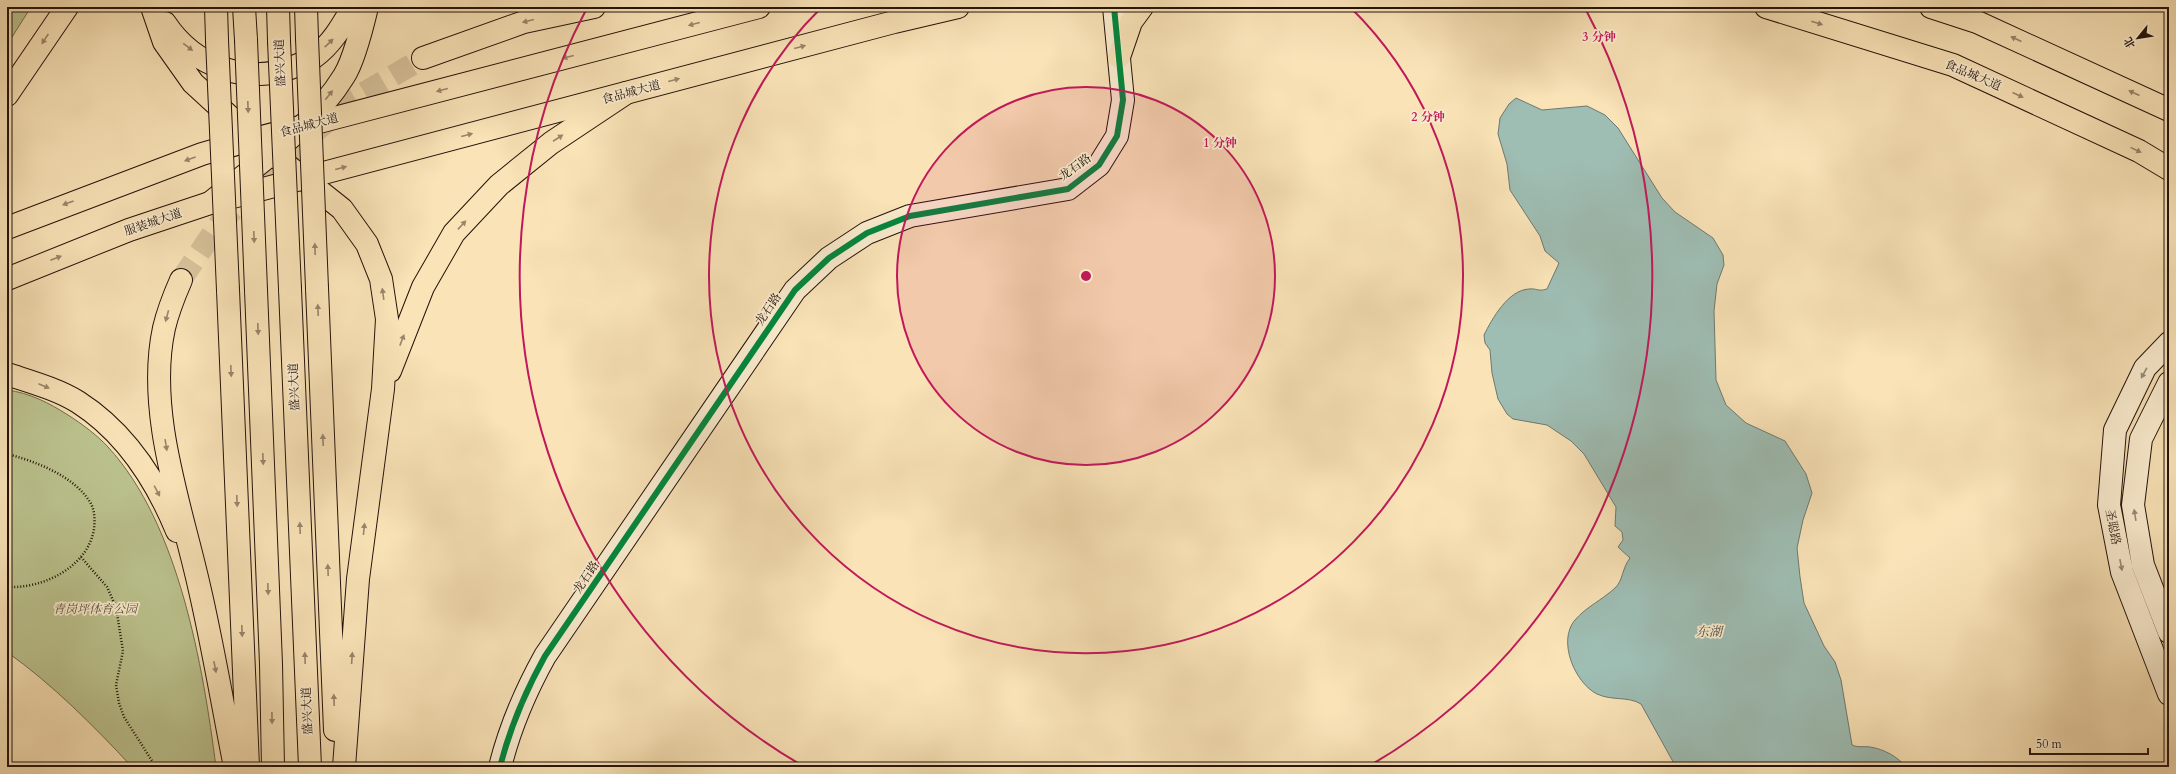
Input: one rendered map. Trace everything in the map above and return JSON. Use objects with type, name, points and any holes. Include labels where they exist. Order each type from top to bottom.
[{"type":"main road","points":[[7,95],[67,7]]},
{"type":"main road","points":[[152,7],[164,42],[193,83],[254,139],[342,209],[367,244],[381,279],[387,319],[382,389],[358,579],[344,767]]},
{"type":"main road","points":[[155,7],[174,37],[213,66],[247,76],[282,72],[314,58],[339,34],[352,7]]},
{"type":"main road","points":[[216,7],[248,767]]},
{"type":"main road","points":[[244,7],[271,664],[273,767]]},
{"type":"main road","name":"盛兴大道","points":[[278,7],[310,767]]},
{"type":"main road","points":[[306,7],[336,767]]},
{"type":"main road","points":[[210,203],[305,126],[344,76],[363,24],[367,7]]},
{"type":"main road","points":[[423,58],[524,22],[594,7]]},
{"type":"main road","name":"食品城大道","points":[[254,139],[759,7]]},
{"type":"main road","name":"食品城大道","points":[[304,178],[894,22],[958,7]]},
{"type":"main road","points":[[1119,57],[1131,22],[1142,7]]},
{"type":"main road","name":"食品城大道","points":[[1766,7],[1953,64],[2139,151],[2169,169]]},
{"type":"main road","points":[[1935,8],[1977,22],[2169,110]]},
{"type":"main road","points":[[382,389],[423,287],[454,233],[499,185],[551,143],[626,93]]},
{"type":"main road","points":[[7,228],[31,217],[202,154],[254,139]]},
{"type":"main road","name":"服装城大道","points":[[7,279],[17,268],[210,203],[304,178]]},
{"type":"main road","points":[[7,238],[31,217]]},
{"type":"main road","points":[[181,280],[171,305],[164,330],[159,368],[161,411],[167,452],[199,588],[236,767]]},
{"type":"main road","points":[[7,374],[40,384],[77,402],[107,424],[132,451],[155,486],[171,519],[199,588]]},
{"type":"street","name":"龙石路","points":[[500,767],[508,735],[522,698],[545,656],[795,290],[829,258],[868,233],[910,216],[1068,189],[1099,166],[1117,136],[1123,100],[1114,7]]},
{"type":"street","name":"圣聪路","points":[[2169,343],[2145,368],[2115,430],[2109,504],[2122,572],[2169,694]]},
{"type":"street","name":"圣聪路","points":[[2169,383],[2141,439],[2133,505],[2143,565],[2169,632]]},
{"type":"path","points":[[7,454],[33,462],[75,485],[91,503],[94,513],[92,537],[89,547],[81,557],[59,574],[45,581],[29,585],[7,587]]},
{"type":"path","points":[[81,557],[107,588],[116,607],[123,651],[116,685],[119,703],[124,717],[156,767]]},
{"type":"green space","points":[[7,7],[31,7],[7,45]]},
{"type":"green space","name":"青岗坪体育公园","points":[[7,390],[24,393],[46,403],[73,418],[94,434],[108,447],[132,479],[153,515],[170,555],[184,598],[195,642],[204,685],[216,767],[132,767],[72,706],[24,664],[7,652]]},
{"type":"water","name":"东湖","points":[[1516,98],[1542,110],[1587,106],[1605,115],[1618,128],[1662,198],[1675,212],[1713,238],[1723,255],[1724,265],[1717,284],[1714,311],[1716,380],[1726,405],[1746,423],[1785,441],[1806,474],[1812,493],[1803,520],[1797,548],[1804,603],[1824,646],[1835,662],[1841,680],[1852,745],[1875,748],[1890,754],[1906,767],[1676,767],[1641,704],[1631,700],[1597,694],[1589,689],[1576,671],[1568,650],[1570,629],[1579,615],[1618,585],[1625,566],[1630,558],[1618,547],[1623,540],[1622,532],[1615,526],[1616,507],[1584,454],[1571,441],[1547,425],[1513,419],[1507,414],[1498,399],[1492,373],[1490,350],[1485,343],[1484,335],[1496,314],[1514,294],[1529,289],[1547,289],[1559,263],[1545,251],[1540,236],[1510,190],[1507,164],[1498,134],[1500,118],[1509,104]]},
{"type":"tunnel","points":[[181,280],[219,224],[288,155],[352,100],[423,58]]},
{"type":"cycle path","points":[[500,767],[508,738],[519,710],[545,656],[795,290],[829,258],[867,233],[910,216],[1068,189],[1099,165],[1117,136],[1123,100],[1114,7]]}]
